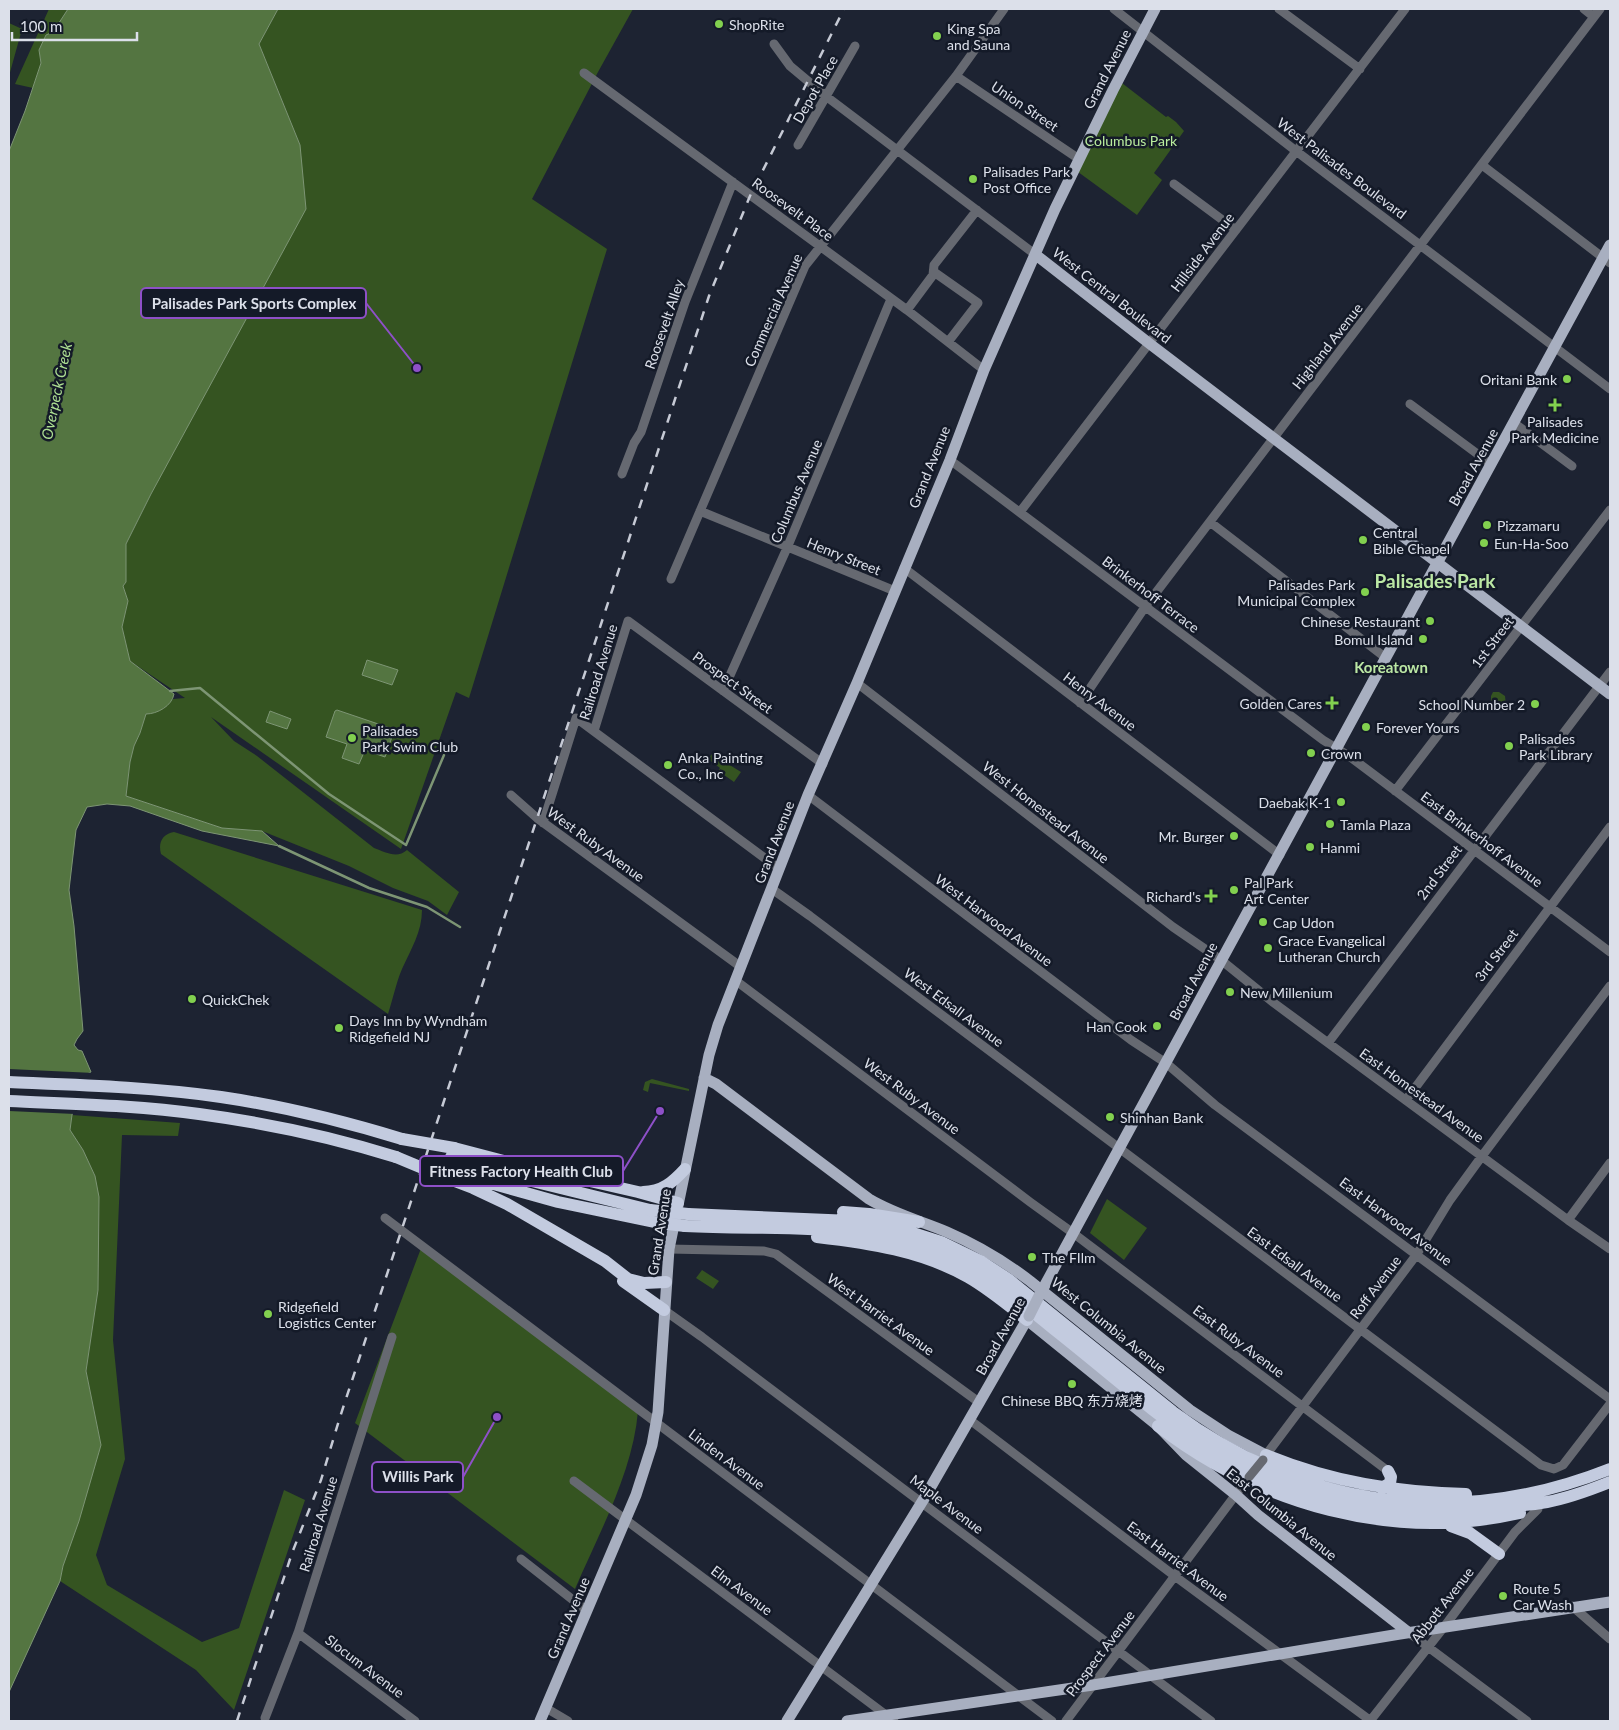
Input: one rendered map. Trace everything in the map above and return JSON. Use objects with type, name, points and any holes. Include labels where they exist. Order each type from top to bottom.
[{"type":"highway","points":[[9,1082],[175,1091],[244,1101],[312,1114],[452,1152],[511,1163],[678,1203]]},
{"type":"highway","points":[[9,1101],[176,1111],[243,1120],[320,1136],[396,1157],[445,1174],[566,1204],[659,1224],[687,1220],[852,1212],[919,1222]]},
{"type":"highway","points":[[452,1152],[554,1187],[687,1220],[773,1229],[830,1230],[874,1234],[918,1245],[960,1262],[986,1276],[1011,1293],[1188,1435],[1213,1452],[1252,1472],[1296,1490],[1354,1505],[1415,1513],[1460,1513],[1543,1505]]},
{"type":"highway","points":[[638,1192],[650,1192],[663,1188],[685,1169]]},
{"type":"highway","points":[[445,1174],[498,1199],[582,1248],[632,1280],[644,1283],[666,1282]]},
{"type":"highway","points":[[763,1216],[852,1221],[884,1225],[926,1237],[955,1248],[982,1262],[1014,1283],[1197,1430],[1243,1456],[1291,1477],[1349,1494],[1408,1502],[1470,1502],[1554,1488],[1607,1469]]},
{"type":"highway","points":[[773,1229],[812,1237],[879,1246],[924,1258],[956,1271],[979,1284],[1028,1318]]},
{"type":"highway","points":[[582,1248],[664,1310]]},
{"type":"highway","points":[[1158,1426],[1210,1462],[1288,1498],[1337,1512],[1377,1518],[1431,1522],[1476,1521],[1502,1517],[1610,1482]]},
{"type":"highway","points":[[1265,1457],[1318,1474],[1382,1488],[1453,1494],[1516,1495]]},
{"type":"highway","points":[[1382,1488],[1390,1483],[1391,1477],[1388,1472]]},
{"type":"highway","points":[[1431,1522],[1464,1530],[1499,1554]]},
{"type":"main road","name":"Grand Avenue","points":[[540,1721],[626,1520],[648,1463],[656,1423],[669,1249],[704,1078],[715,1035],[772,889],[778,868],[950,460],[984,370],[1055,209],[1155,9]]},
{"type":"main road","name":"Broad Avenue","points":[[787,1721],[922,1502],[1028,1318],[1118,1148],[1166,1064],[1555,347],[1607,261],[1610,245]]},
{"type":"main road","name":"West Central Boulevard","points":[[1036,255],[1610,694]]},
{"type":"main road","name":"West Columbia Avenue","points":[[704,1078],[716,1084],[869,1199],[890,1210],[951,1234],[1009,1266],[1040,1293],[1190,1410],[1265,1457]]},
{"type":"main road","name":"East Columbia Avenue","points":[[1028,1318],[1158,1426],[1186,1456],[1236,1495],[1258,1515],[1408,1632]]},
{"type":"main road","points":[[847,1721],[890,1718],[1019,1696],[1093,1686],[1408,1632],[1572,1606],[1610,1602]]},
{"type":"street","name":"Commercial Avenue","points":[[672,580],[805,266],[956,76],[1004,9]]},
{"type":"street","name":"West Palisades Boulevard","points":[[1114,9],[1296,151],[1610,389]]},
{"type":"street","points":[[1278,9],[1360,69]]},
{"type":"street","name":"Hillside Avenue","points":[[1020,512],[1405,9]]},
{"type":"street","points":[[1584,9],[1594,17]]},
{"type":"street","name":"Highland Avenue","points":[[1080,703],[1145,607],[1422,246],[1600,9]]},
{"type":"street","name":"West Central Boulevard","points":[[774,44],[790,66],[827,97],[1036,255]]},
{"type":"street","name":"Depot Place","points":[[798,145],[855,46]]},
{"type":"street","name":"Roosevelt Place","points":[[584,73],[907,310],[984,370]]},
{"type":"street","name":"Union Street","points":[[956,76],[1079,159]]},
{"type":"street","points":[[1482,165],[1607,261]]},
{"type":"street","name":"Roosevelt Alley","points":[[622,474],[634,443],[642,432],[685,302],[733,182]]},
{"type":"street","points":[[1174,184],[1236,230]]},
{"type":"street","points":[[907,310],[933,275],[934,265],[976,210]]},
{"type":"street","points":[[934,272],[978,303],[948,342]]},
{"type":"street","name":"Columbus Avenue","points":[[723,691],[787,548],[891,299]]},
{"type":"street","points":[[1410,404],[1491,464]]},
{"type":"street","points":[[1514,423],[1572,466]]},
{"type":"street","name":"Brinkerhoff Terrace","points":[[950,460],[1322,740],[1337,749]]},
{"type":"street","name":"1st Street","points":[[1395,791],[1610,510]]},
{"type":"street","name":"Henry Street","points":[[700,511],[895,591]]},
{"type":"street","points":[[1210,522],[1386,658]]},
{"type":"street","name":"Henry Avenue","points":[[904,568],[1280,855]]},
{"type":"street","name":"Prospect Street","points":[[628,621],[823,764]]},
{"type":"street","name":"Railroad Avenue","points":[[594,731],[628,621]]},
{"type":"street","name":"2nd Street","points":[[1328,1043],[1610,672]]},
{"type":"street","name":"West Homestead Avenue","points":[[857,683],[1173,927],[1221,960]]},
{"type":"street","points":[[543,823],[576,718],[778,868]]},
{"type":"street","name":"East Brinkerhoff Avenue","points":[[1337,749],[1349,756],[1610,952]]},
{"type":"street","name":"West Ruby Avenue","points":[[511,795],[543,823],[740,967]]},
{"type":"street","name":"West Harwood Avenue","points":[[808,795],[1131,1040],[1166,1064]]},
{"type":"street","name":"3rd Street","points":[[1406,1100],[1610,828]]},
{"type":"street","name":"West Edsall Avenue","points":[[772,889],[1118,1148]]},
{"type":"street","name":"East Homestead Avenue","points":[[1221,960],[1328,1043],[1610,1249]]},
{"type":"street","name":"West Ruby Avenue","points":[[735,980],[1016,1192],[1073,1232]]},
{"type":"street","name":"Roff Avenue","points":[[1156,1602],[1417,1254],[1450,1200],[1610,986]]},
{"type":"street","name":"East Harwood Avenue","points":[[1166,1064],[1210,1100],[1610,1399]]},
{"type":"street","name":"East Edsall Avenue","points":[[1118,1148],[1540,1465],[1554,1469],[1563,1465],[1610,1404]]},
{"type":"street","points":[[1568,1220],[1610,1163]]},
{"type":"street","name":"Linden Avenue","points":[[385,1218],[1052,1721]]},
{"type":"street","name":"East Ruby Avenue","points":[[1073,1232],[1388,1472]]},
{"type":"street","name":"West Harriet Avenue","points":[[669,1249],[764,1251],[778,1256],[980,1403]]},
{"type":"street","name":"Maple Avenue","points":[[664,1310],[1211,1721]]},
{"type":"street","name":"Railroad Avenue","points":[[265,1718],[298,1633],[392,1337]]},
{"type":"street","name":"East Harriet Avenue","points":[[970,1420],[1176,1577],[1370,1721]]},
{"type":"street","name":"Elm Avenue","points":[[574,1480],[890,1718]]},
{"type":"street","name":"Abbott Avenue","points":[[1370,1721],[1427,1646],[1444,1627],[1518,1528],[1543,1505]]},
{"type":"street","points":[[521,1559],[587,1610]]},
{"type":"street","name":"Prospect Avenue","points":[[1066,1721],[1156,1602]]},
{"type":"street","points":[[1572,1606],[1610,1639]]},
{"type":"street","name":"East Columbia Avenue","points":[[1408,1632],[1527,1721]]},
{"type":"street","name":"Slocum Avenue","points":[[298,1633],[415,1721]]},
{"type":"street","points":[[546,1708],[568,1721]]},
{"type":"green space","points":[[49,9],[68,9],[53,32],[46,35],[39,50],[41,63],[33,88],[15,84]]},
{"type":"green space","points":[[278,9],[633,9],[532,199],[607,249],[469,698],[456,692],[401,849],[211,717],[234,741],[257,756],[374,848],[395,854],[403,853],[407,850],[459,892],[447,915],[428,901],[393,888],[349,866],[262,831],[222,828],[126,796],[130,762],[146,714],[164,708],[173,699],[185,698],[130,661],[122,627],[128,601],[123,586],[126,582],[126,544],[151,494],[300,145],[259,44]]},
{"type":"green space","points":[[9,23],[22,29],[9,76]]},
{"type":"green space","name":"Columbus Park","points":[[1118,80],[1166,117],[1168,116],[1176,122],[1184,131],[1154,173],[1162,180],[1137,215],[1074,169]]},
{"type":"green space","points":[[1493,692],[1499,692],[1505,696],[1506,705],[1500,707],[1491,702]]},
{"type":"green space","points":[[712,754],[741,772],[734,782],[720,772],[721,769],[711,781],[720,768],[708,759]]},
{"type":"green space","points":[[174,832],[422,910],[418,933],[400,974],[388,1014],[161,854],[160,846],[162,840],[166,835]]},
{"type":"green space","points":[[652,1079],[689,1089],[689,1091],[650,1083],[648,1092],[643,1090],[645,1082]]},
{"type":"green space","points":[[72,1115],[180,1123],[178,1136],[122,1135],[113,1340],[125,1459],[96,1555],[107,1585],[202,1642],[239,1628],[284,1490],[305,1500],[234,1710],[196,1670],[60,1581],[101,1445],[86,1371],[98,1290],[95,1176],[83,1150],[70,1130]]},
{"type":"green space","points":[[1107,1199],[1147,1228],[1124,1260],[1090,1233]]},
{"type":"green space","points":[[423,1243],[638,1411],[629,1457],[614,1502],[575,1589],[355,1423]]},
{"type":"green space","points":[[702,1270],[719,1281],[713,1289],[696,1278]]},
{"type":"water","name":"Overpeck Creek","points":[[68,9],[278,9],[259,44],[300,145],[306,209],[151,494],[126,544],[126,582],[123,586],[128,601],[122,627],[130,661],[174,694],[167,706],[155,713],[146,714],[130,762],[126,796],[222,828],[262,831],[279,846],[202,831],[130,806],[107,804],[87,807],[76,830],[69,890],[83,1031],[74,1045],[78,1050],[82,1051],[91,1072],[83,1076],[72,1115],[70,1130],[83,1150],[95,1176],[99,1197],[98,1290],[86,1371],[101,1445],[60,1581],[9,1692],[9,151],[41,63],[39,50],[46,35],[53,32]]},
{"type":"water","points":[[367,660],[398,670],[392,685],[362,675]]},
{"type":"water","points":[[337,710],[393,729],[394,731],[385,757],[365,750],[359,764],[342,758],[347,744],[326,737]]},
{"type":"water","points":[[270,711],[291,719],[287,729],[266,722]]},
{"type":"pier","points":[[9,1069],[94,1073],[85,1078],[75,1114],[9,1111]]},
{"type":"waterway","points":[[170,691],[200,688],[329,794],[406,845],[444,755]]},
{"type":"waterway","points":[[279,846],[369,888],[427,907],[460,927]]},
{"type":"railway","points":[[237,1721],[292,1553],[321,1480],[340,1417],[709,296],[750,196],[844,9]]},
{"type":"place","name":"ShopRite","points":[[719,24]]},
{"type":"place","name":"King Spa and Sauna","points":[[937,36]]},
{"type":"place","name":"Palisades Park Post Office","points":[[973,179]]},
{"type":"place","name":"Palisades Park Sports Complex","points":[[417,368]]},
{"type":"place","name":"Oritani Bank","points":[[1567,379]]},
{"type":"place","name":"Palisades Park Medicine","points":[[1555,405]]},
{"type":"place","name":"Pizzamaru","points":[[1487,525]]},
{"type":"place","name":"Central Bible Chapel","points":[[1363,540]]},
{"type":"place","name":"Eun-Ha-Soo","points":[[1484,543]]},
{"type":"place","name":"Palisades Park Municipal Complex","points":[[1365,592]]},
{"type":"place","name":"Chinese Restaurant","points":[[1430,621]]},
{"type":"place","name":"Bomul Island","points":[[1423,639]]},
{"type":"place","name":"Golden Cares","points":[[1332,703]]},
{"type":"place","name":"School Number 2","points":[[1535,704]]},
{"type":"place","name":"Forever Yours","points":[[1366,727]]},
{"type":"place","name":"Palisades Park Swim Club","points":[[352,738]]},
{"type":"place","name":"Palisades Park Library","points":[[1509,746]]},
{"type":"place","name":"Crown","points":[[1311,753]]},
{"type":"place","name":"Anka Painting Co., Inc","points":[[668,765]]},
{"type":"place","name":"Daebak K-1","points":[[1341,802]]},
{"type":"place","name":"Tamla Plaza","points":[[1330,824]]},
{"type":"place","name":"Mr. Burger","points":[[1234,836]]},
{"type":"place","name":"Hanmi","points":[[1310,847]]},
{"type":"place","name":"Pal Park Art Center","points":[[1234,890]]},
{"type":"place","name":"Richard's","points":[[1211,896]]},
{"type":"place","name":"Cap Udon","points":[[1263,922]]},
{"type":"place","name":"Grace Evangelical Lutheran Church","points":[[1268,948]]},
{"type":"place","name":"New Millenium","points":[[1230,992]]},
{"type":"place","name":"QuickChek","points":[[192,999]]},
{"type":"place","name":"Han Cook","points":[[1157,1026]]},
{"type":"place","name":"Days Inn by Wyndham Ridgefield NJ","points":[[339,1028]]},
{"type":"place","name":"Fitness Factory Health Club","points":[[660,1111]]},
{"type":"place","name":"Shinhan Bank","points":[[1110,1117]]},
{"type":"place","name":"The FIlm","points":[[1032,1257]]},
{"type":"place","name":"Ridgefield Logistics Center","points":[[268,1314]]},
{"type":"place","name":"Chinese BBQ 东方烧烤","points":[[1072,1384]]},
{"type":"place","name":"Willis Park","points":[[497,1417]]},
{"type":"place","name":"Route 5 Car Wash","points":[[1503,1596]]},
{"type":"district","name":"Palisades Park","points":[[1435,580]]},
{"type":"district","name":"Koreatown","points":[[1391,667]]}]
